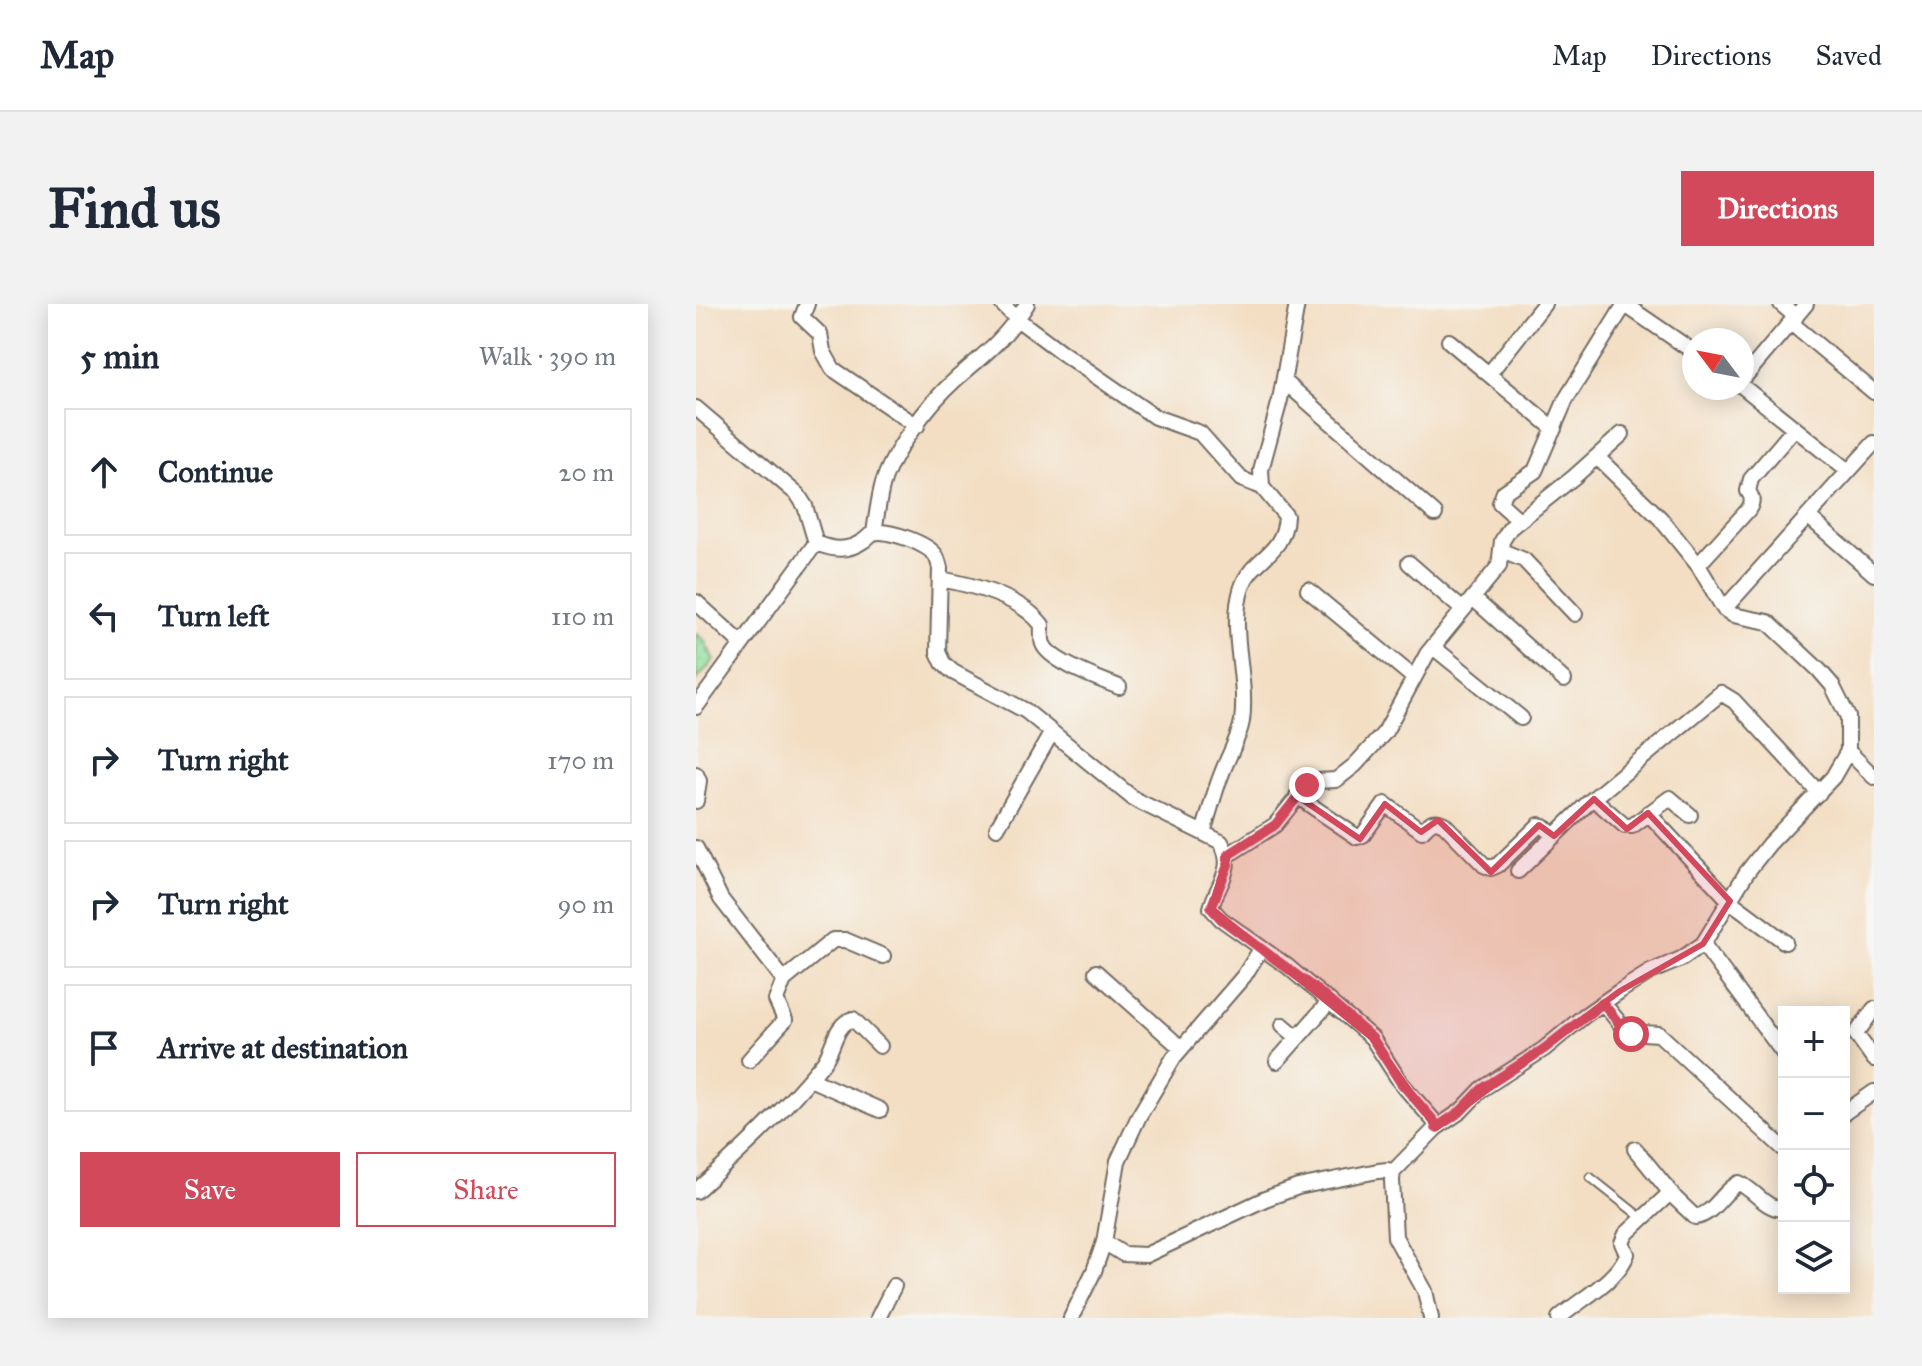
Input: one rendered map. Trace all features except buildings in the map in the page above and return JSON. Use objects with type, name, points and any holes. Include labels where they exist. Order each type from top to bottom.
[{"type":"street","points":[[807,304],[802,317],[820,334],[823,351],[833,369],[917,426]]},
{"type":"street","points":[[1002,304],[1017,319],[1155,417],[1200,433],[1241,479],[1262,487],[1286,516],[1285,530],[1269,557],[1255,566],[1243,584],[1237,623],[1243,677],[1242,724],[1203,832]]},
{"type":"street","points":[[816,543],[839,550],[854,547],[874,533],[881,490],[889,469],[917,426],[941,395],[999,343],[1027,304]]},
{"type":"street","points":[[1262,487],[1261,470],[1284,381],[1297,304]]},
{"type":"street","points":[[1489,374],[1544,304]]},
{"type":"street","points":[[1519,520],[1500,503],[1501,498],[1504,492],[1535,471],[1566,399],[1625,304],[1682,344]]},
{"type":"street","points":[[1781,304],[1794,320],[1871,383]]},
{"type":"street","points":[[1754,368],[1806,304]]},
{"type":"street","points":[[1449,341],[1554,429]]},
{"type":"street","points":[[1284,381],[1435,514]]},
{"type":"street","points":[[1754,394],[1848,471]]},
{"type":"street","points":[[696,408],[798,495],[805,506],[816,543]]},
{"type":"street","points":[[1698,565],[1748,510],[1752,503],[1748,491],[1751,479],[1794,429]]},
{"type":"street","points":[[1228,855],[1275,825],[1307,785],[1336,780],[1355,765],[1385,732],[1413,677],[1433,647],[1499,566],[1502,541],[1510,528],[1622,434]]},
{"type":"street","points":[[1724,609],[1874,443]]},
{"type":"street","points":[[1430,1317],[1425,1291],[1395,1237],[1393,1172],[1436,1128],[1461,1111],[1482,1089],[1544,1049],[1603,1003],[1650,972],[1681,959],[1703,944],[1760,855],[1833,777],[1848,751],[1848,717],[1832,685],[1768,622],[1733,615],[1724,609],[1698,565],[1660,518],[1597,457]]},
{"type":"street","points":[[1809,517],[1874,574]]},
{"type":"street","points":[[874,533],[905,537],[931,550],[936,556],[940,568],[937,639],[943,663],[970,683],[1026,711],[1134,799],[1221,842],[1228,855],[1228,865],[1211,908],[1221,919],[1330,1001],[1372,1038],[1401,1083],[1434,1121],[1436,1128]]},
{"type":"street","points":[[696,707],[816,543]]},
{"type":"street","points":[[1502,551],[1524,560],[1575,614]]},
{"type":"street","points":[[1409,563],[1468,604],[1564,680]]},
{"type":"street","points":[[940,579],[986,589],[1031,613],[1042,625],[1041,642],[1045,649],[1062,662],[1119,687]]},
{"type":"street","points":[[1308,590],[1413,677]]},
{"type":"street","points":[[696,602],[741,643]]},
{"type":"street","points":[[1433,647],[1521,718]]},
{"type":"street","points":[[1518,871],[1594,799],[1721,693],[1734,701],[1819,793]]},
{"type":"street","points":[[997,828],[1052,732]]},
{"type":"street","points":[[1848,751],[1874,777]]},
{"type":"street","points":[[696,774],[699,781],[696,801]]},
{"type":"street","points":[[1297,796],[1357,837],[1363,835],[1385,804],[1422,831],[1438,820],[1484,865],[1491,868],[1498,865],[1539,825],[1554,836]]},
{"type":"street","points":[[1594,799],[1625,826],[1632,826],[1670,798],[1690,815]]},
{"type":"street","points":[[1648,813],[1730,901],[1785,942]]},
{"type":"street","points":[[696,848],[721,899],[784,980]]},
{"type":"street","points":[[749,1060],[785,1020],[776,1000],[784,980],[833,940],[845,940],[883,956]]},
{"type":"street","points":[[1703,944],[1778,1046]]},
{"type":"street","points":[[1071,1318],[1085,1292],[1104,1242],[1118,1161],[1139,1116],[1181,1048],[1244,976],[1261,949]]},
{"type":"street","points":[[1096,972],[1181,1048]]},
{"type":"street","points":[[1277,1061],[1330,1001]]},
{"type":"street","points":[[1603,1003],[1627,1032],[1659,1034],[1778,1143]]},
{"type":"street","points":[[1874,1009],[1856,1034],[1874,1059]]},
{"type":"street","points":[[696,1191],[810,1079],[828,1057],[837,1032],[846,1021],[853,1019],[880,1046]]},
{"type":"street","points":[[1283,1025],[1297,1037]]},
{"type":"street","points":[[810,1079],[880,1110]]},
{"type":"street","points":[[1850,1109],[1874,1092]]},
{"type":"street","points":[[1635,1149],[1670,1193],[1695,1217],[1706,1214],[1739,1183],[1778,1210]]},
{"type":"street","points":[[1104,1242],[1123,1254],[1146,1255],[1298,1187],[1378,1171],[1393,1172]]},
{"type":"street","points":[[1559,1318],[1621,1266],[1627,1254],[1623,1239],[1670,1193]]},
{"type":"street","points":[[878,1318],[894,1286]]},
{"type":"lane","points":[[1590,1177],[1643,1219]]},
{"type":"highlighted area","points":[[1297,796],[1360,839],[1385,804],[1421,832],[1438,820],[1491,872],[1539,825],[1554,836],[1594,799],[1627,829],[1648,813],[1730,901],[1703,944],[1620,991],[1436,1128],[1372,1038],[1211,908],[1228,855],[1275,825]]},
{"type":"green space","points":[[696,634],[704,640],[714,660],[696,681]]},
{"type":"route","points":[[1307,785],[1275,825],[1228,855],[1228,865],[1211,908],[1221,919],[1318,991],[1372,1038],[1401,1083],[1434,1121],[1436,1128],[1461,1111],[1482,1089],[1544,1049],[1603,1003],[1631,1034]]}]
